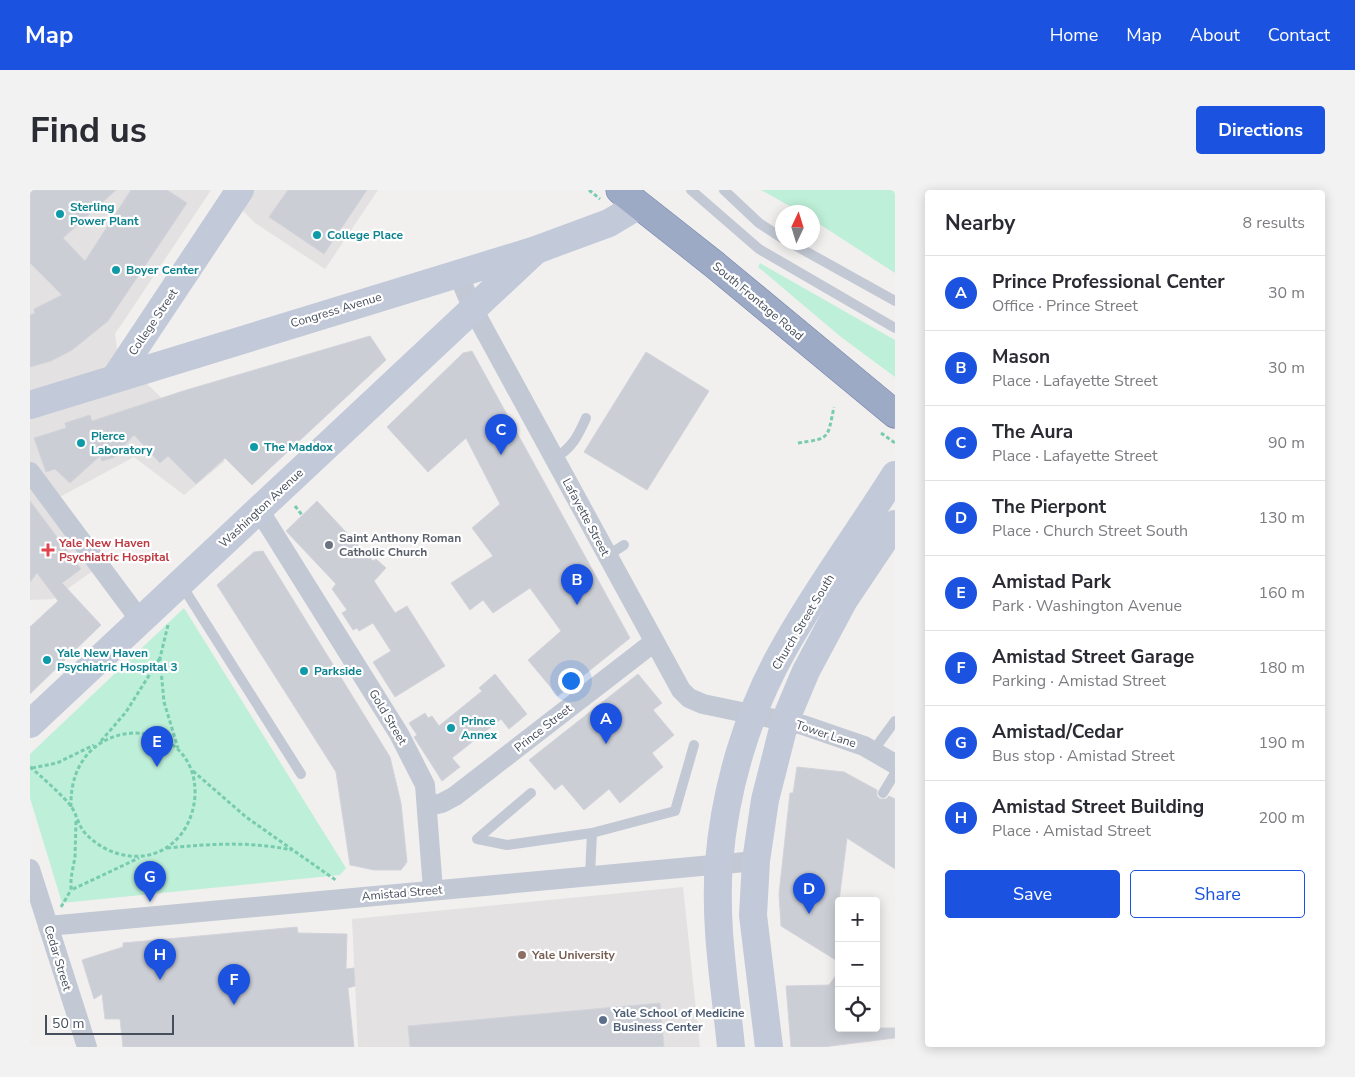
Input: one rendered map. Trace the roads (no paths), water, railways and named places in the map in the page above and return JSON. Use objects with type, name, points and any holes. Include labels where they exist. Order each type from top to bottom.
[{"type":"highway","name":"South Frontage Road","points":[[629,198],[716,265],[895,414]]},
{"type":"main road","name":"College Street","points":[[115,378],[240,190]]},
{"type":"main road","name":"Congress Avenue","points":[[30,405],[536,250],[609,223],[629,198]]},
{"type":"main road","name":"Washington Avenue","points":[[30,724],[536,250]]},
{"type":"main road","name":"Church Street South","points":[[731,1047],[718,919],[719,863],[727,805],[737,760],[754,714],[782,651],[895,475]]},
{"type":"main road","name":"Church Street South","points":[[768,1047],[753,915],[756,861],[765,800],[785,721],[806,671],[844,600],[895,524]]},
{"type":"main road","points":[[722,960],[733,960],[741,964],[763,994]]},
{"type":"street","name":"Lafayette Street","points":[[458,274],[474,309],[555,458],[616,550],[654,642],[681,690],[689,698],[704,704],[754,714]]},
{"type":"street","points":[[30,472],[140,620]]},
{"type":"street","name":"Gold Street","points":[[259,510],[399,734],[425,785],[433,890]]},
{"type":"street","name":"Prince Street","points":[[428,806],[442,803],[455,796],[654,642]]},
{"type":"street","name":"Tower Lane","points":[[754,714],[809,727],[864,746],[895,764]]},
{"type":"street","name":"Amistad Street","points":[[48,926],[756,861]]},
{"type":"street","name":"Cedar Street","points":[[30,869],[86,1047]]},
{"type":"lane","points":[[691,190],[759,249],[895,328]]},
{"type":"lane","points":[[724,190],[759,223],[775,233]]},
{"type":"lane","points":[[803,250],[895,302]]},
{"type":"lane","points":[[555,458],[567,451],[577,440],[586,418]]},
{"type":"lane","points":[[181,583],[301,774]]},
{"type":"lane","points":[[873,751],[895,721]]},
{"type":"lane","points":[[531,793],[477,839],[507,845],[592,833],[675,812],[694,745]]},
{"type":"lane","points":[[883,793],[895,773]]},
{"type":"lane","points":[[590,875],[592,833]]},
{"type":"place","name":"Sterling Power Plant","points":[[60,214]]},
{"type":"place","name":"College Place","points":[[317,235]]},
{"type":"place","name":"Boyer Center","points":[[116,270]]},
{"type":"place","name":"Pierce Laboratory","points":[[81,443]]},
{"type":"place","name":"The Maddox","points":[[254,447]]},
{"type":"place","name":"The Aura","points":[[501,455]]},
{"type":"place","name":"Saint Anthony Roman Catholic Church","points":[[329,545]]},
{"type":"place","name":"Yale New Haven Psychiatric Hospital","points":[[48,550]]},
{"type":"place","name":"Mason","points":[[577,605]]},
{"type":"place","name":"Yale New Haven Psychiatric Hospital 3","points":[[47,660]]},
{"type":"place","name":"Parkside","points":[[304,671]]},
{"type":"place","name":"Prince Annex","points":[[451,728]]},
{"type":"place","name":"Prince Professional Center","points":[[606,744]]},
{"type":"place","name":"Amistad Park","points":[[157,767]]},
{"type":"place","name":"Amistad/Cedar","points":[[150,902]]},
{"type":"place","name":"The Pierpont","points":[[809,914]]},
{"type":"place","name":"Yale University","points":[[522,955]]},
{"type":"place","name":"Amistad Street Building","points":[[160,980]]},
{"type":"place","name":"Amistad Street Garage","points":[[234,1005]]},
{"type":"place","name":"Yale School of Medicine Business Center","points":[[603,1020]]}]
